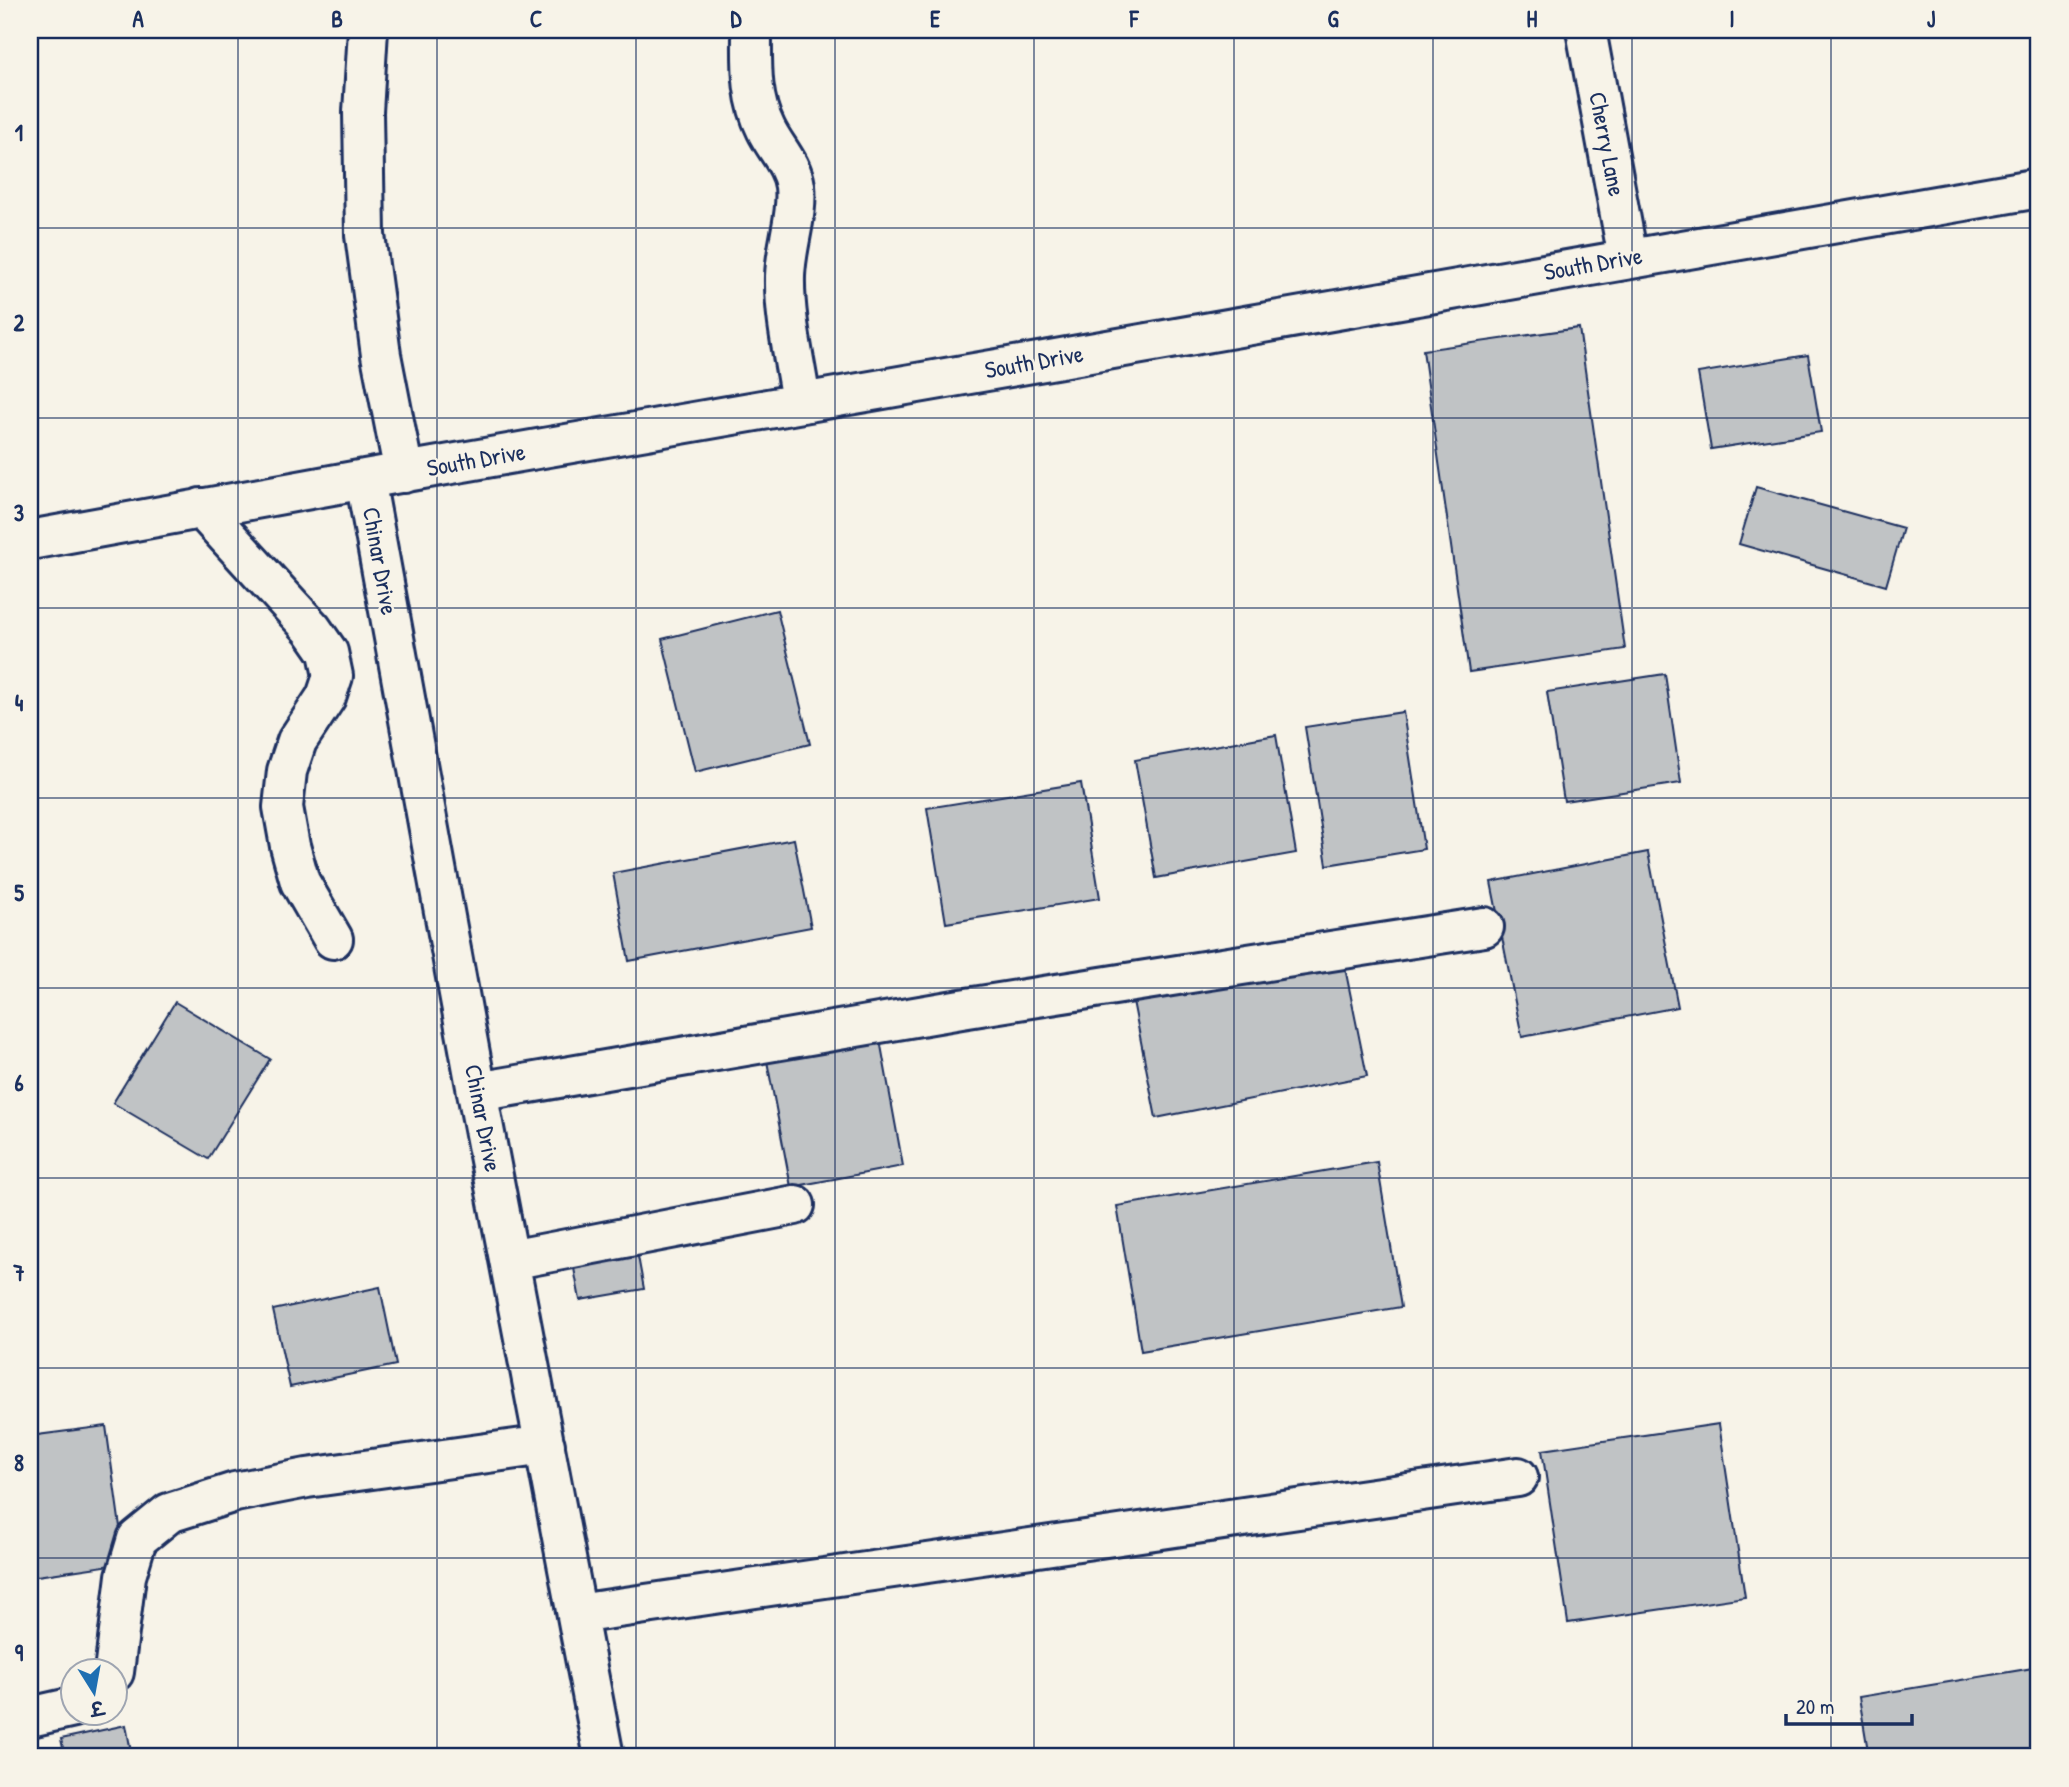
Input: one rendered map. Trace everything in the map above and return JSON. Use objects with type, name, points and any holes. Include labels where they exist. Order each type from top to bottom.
[{"type":"street","points":[[368,30],[363,112],[365,235],[381,355],[404,472]]},
{"type":"street","points":[[752,30],[752,83],[757,107],[766,130],[789,167],[795,186],[796,207],[785,273],[801,402]]},
{"type":"street","name":"Cherry Lane","points":[[1586,30],[1629,258]]},
{"type":"street","name":"South Drive","points":[[30,540],[801,402],[2039,188]]},
{"type":"street","name":"Chinar Drive","points":[[365,479],[477,1092],[604,1757]]},
{"type":"street","points":[[201,508],[313,629],[328,652],[333,676],[326,697],[297,741],[287,771],[283,807],[300,882],[333,939]]},
{"type":"street","points":[[477,1092],[975,1007],[1484,927]]},
{"type":"street","points":[[510,1260],[795,1205]]},
{"type":"street","points":[[116,1658],[126,1576],[137,1539],[169,1513],[235,1492],[306,1478],[545,1445]]},
{"type":"street","points":[[577,1614],[1518,1477]]},
{"type":"street","points":[[30,1717],[60,1710]]},
{"type":"building","points":[[1579,328],[1625,649],[1469,672],[1423,350]]},
{"type":"building","points":[[1808,355],[1821,432],[1711,449],[1698,373]]},
{"type":"building","points":[[1756,487],[1903,528],[1886,586],[1739,544]]},
{"type":"building","points":[[777,610],[810,744],[695,772],[662,639]]},
{"type":"building","points":[[1665,674],[1681,783],[1564,801],[1547,692]]},
{"type":"building","points":[[1403,712],[1424,849],[1327,865],[1305,727]]},
{"type":"building","points":[[1276,735],[1296,853],[1156,878],[1135,760]]},
{"type":"building","points":[[1081,783],[1100,898],[946,923],[927,808]]},
{"type":"building","points":[[794,839],[811,927],[629,961],[613,873]]},
{"type":"building","points":[[1648,852],[1678,1007],[1522,1037],[1491,882]]},
{"type":"building","points":[[1343,958],[1367,1076],[1156,1118],[1133,1001]]},
{"type":"building","points":[[175,1002],[270,1059],[208,1159],[113,1103]]},
{"type":"building","points":[[880,1040],[903,1166],[791,1187],[767,1061]]},
{"type":"building","points":[[1377,1162],[1401,1307],[1141,1351],[1117,1206]]},
{"type":"building","points":[[637,1251],[644,1289],[580,1300],[573,1263]]},
{"type":"building","points":[[380,1287],[396,1365],[290,1387],[273,1310]]},
{"type":"building","points":[[1719,1424],[1745,1597],[1568,1623],[1542,1450]]},
{"type":"building","points":[[106,1426],[125,1563],[30,1577],[30,1436]]},
{"type":"building","points":[[2039,1667],[2039,1757],[1869,1757],[1859,1697]]},
{"type":"building","points":[[112,1728],[127,1728],[132,1757],[65,1757],[61,1739]]}]
